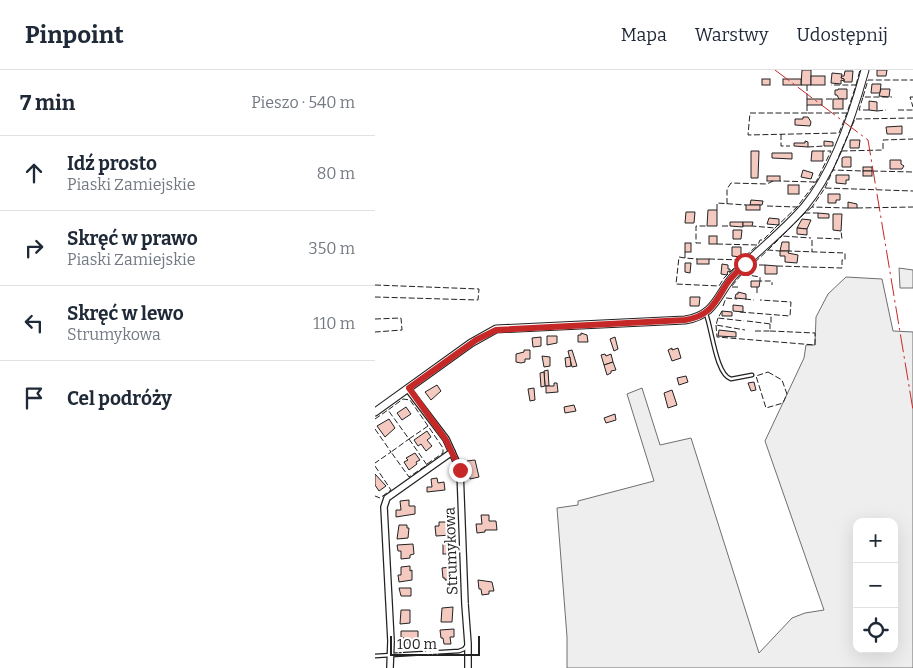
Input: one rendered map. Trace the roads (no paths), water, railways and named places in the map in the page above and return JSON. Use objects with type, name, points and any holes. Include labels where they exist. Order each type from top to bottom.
[{"type":"street","points":[[375,412],[476,340],[496,330],[685,320],[705,313],[716,303],[734,275],[797,214],[817,189],[849,122],[865,70]]},
{"type":"street","name":"Strumykowa","points":[[409,388],[446,440],[460,470],[468,668]]},
{"type":"street","points":[[389,668],[391,642],[383,507],[387,498],[452,452]]},
{"type":"lane","points":[[705,313],[710,323],[719,364],[724,375],[731,379],[752,375]]},
{"type":"lane","points":[[375,656],[459,651],[468,644]]}]
